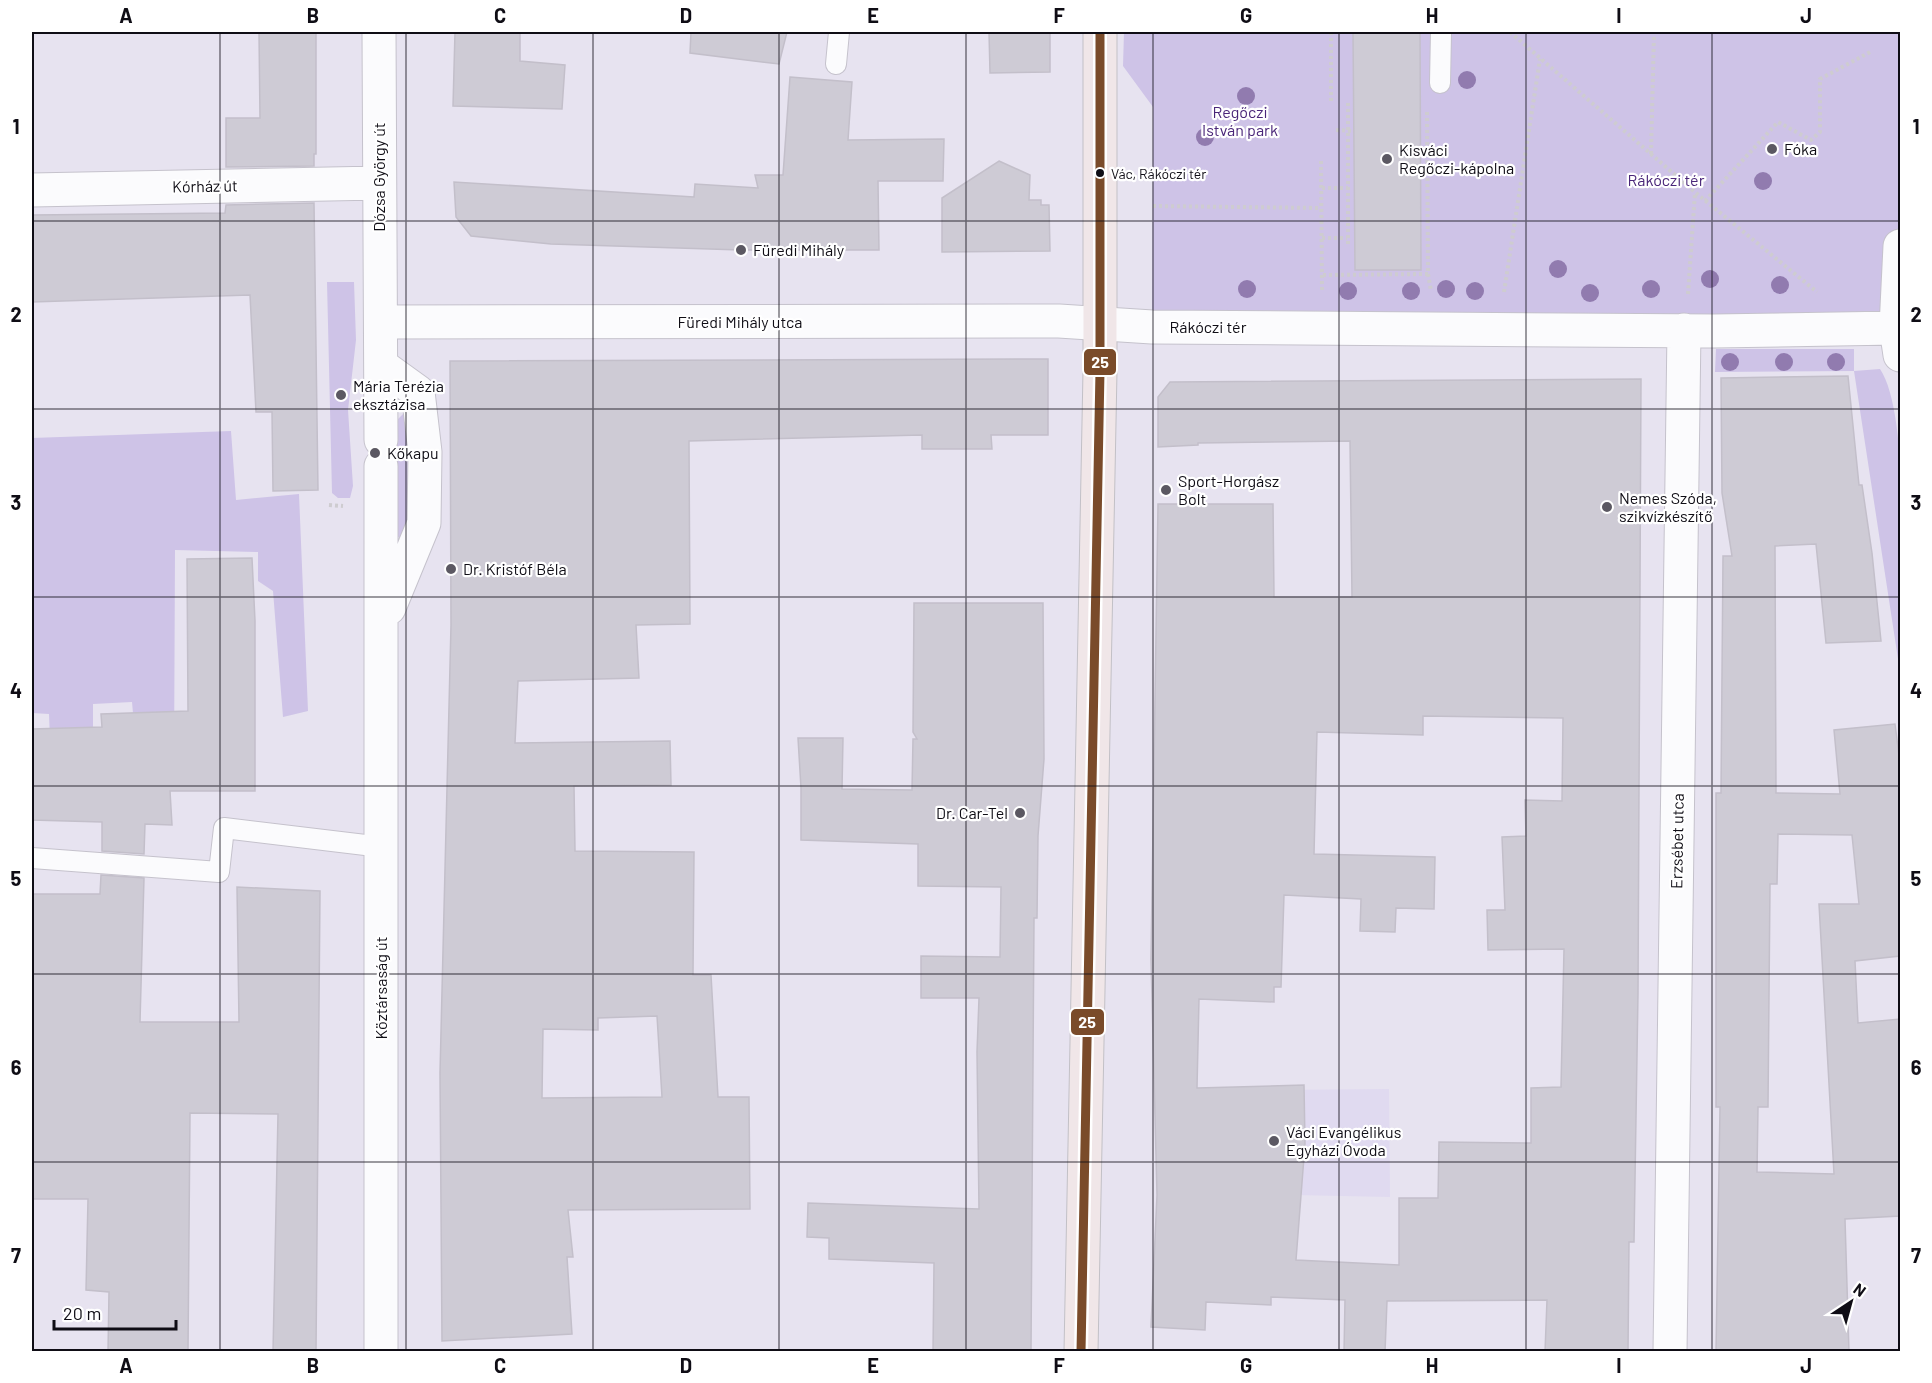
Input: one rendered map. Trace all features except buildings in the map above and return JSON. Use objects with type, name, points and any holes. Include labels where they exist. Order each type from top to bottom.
[{"type":"main road","points":[[1081,1352],[1100,324],[1100,32]]},
{"type":"street","name":"Dózsa György út","points":[[379,32],[381,322]]},
{"type":"street","name":"Kórház út","points":[[32,190],[379,183]]},
{"type":"street","points":[[1899,337],[1900,246]]},
{"type":"street","name":"Rákóczi tér","points":[[1100,324],[1152,327],[1686,316],[1899,337]]},
{"type":"street","name":"Erzsébet utca","points":[[1670,1352],[1686,316]]},
{"type":"street","name":"Füredi Mihály utca","points":[[381,322],[1059,321],[1100,324]]},
{"type":"street","name":"Köztársaság út","points":[[381,322],[381,1352]]},
{"type":"street","name":"Köztársaság út","points":[[382,366],[418,392],[425,452],[424,523],[382,624]]},
{"type":"lane","points":[[836,64],[839,32]]},
{"type":"lane","points":[[1440,32],[1440,82]]},
{"type":"lane","points":[[32,858],[219,872],[224,828],[382,847]]},
{"type":"path","points":[[1331,32],[1331,101]]},
{"type":"path","points":[[1510,32],[1695,193],[1821,294]]},
{"type":"path","points":[[1651,154],[1654,32]]},
{"type":"path","points":[[1706,201],[1778,122],[1811,140],[1820,132],[1820,79],[1872,51]]},
{"type":"path","points":[[1503,301],[1540,58]]},
{"type":"path","points":[[1348,103],[1348,244]]},
{"type":"path","points":[[1427,105],[1428,274],[1433,299]]},
{"type":"path","points":[[1336,130],[1354,131]]},
{"type":"path","points":[[1321,161],[1322,298]]},
{"type":"path","points":[[1322,188],[1348,188]]},
{"type":"path","points":[[1686,316],[1695,193]]},
{"type":"path","points":[[1153,206],[1321,208]]},
{"type":"path","points":[[1322,238],[1347,238]]},
{"type":"path","points":[[1323,275],[1428,274]]},
{"type":"shaded area","name":"Váci Evangélikus Egyházi Óvoda","points":[[1389,1089],[1390,1197],[1160,1192],[1158,1091]]},
{"type":"green space","name":"Rákóczi tér","points":[[1124,32],[1900,32],[1900,246],[1896,328],[1152,327],[1153,107],[1123,66]]},
{"type":"green space","points":[[327,282],[354,282],[356,340],[348,410],[353,486],[350,498],[338,498],[332,493]]},
{"type":"green space","points":[[1716,349],[1854,349],[1854,371],[1715,372]]},
{"type":"green space","points":[[1880,369],[1890,393],[1897,427],[1901,469],[1903,560],[1900,672],[1854,371]]},
{"type":"green space","points":[[403,414],[408,415],[413,422],[407,538],[401,540],[392,530],[393,429],[394,423]]},
{"type":"green space","points":[[231,431],[236,500],[299,494],[308,711],[283,717],[273,591],[258,581],[258,552],[175,550],[174,769],[138,769],[132,702],[93,704],[93,767],[51,766],[49,714],[32,713],[32,438]]},
{"type":"transit line","name":"25","points":[[1081,1352],[1100,371],[1100,32]]},
{"type":"place","name":"Fóka","points":[[1772,149]]},
{"type":"place","name":"Kisváci Regőczi-kápolna","points":[[1387,159]]},
{"type":"place","name":"Vác, Rákóczi tér","points":[[1100,173]]},
{"type":"place","name":"Füredi Mihály","points":[[741,250]]},
{"type":"place","name":"Mária Terézia eksztázisa","points":[[341,395]]},
{"type":"place","name":"Kőkapu","points":[[375,453]]},
{"type":"place","name":"Sport-Horgász Bolt","points":[[1166,490]]},
{"type":"place","name":"Nemes Szóda, szikvízkészítő","points":[[1607,507]]},
{"type":"place","name":"Dr. Kristóf Béla","points":[[451,569]]},
{"type":"place","name":"Dr. Car-Tel","points":[[1020,813]]},
{"type":"place","name":"Váci Evangélikus Egyházi Óvoda","points":[[1274,1141]]},
{"type":"park label","name":"Regőczi István park","points":[[1240,121]]}]
